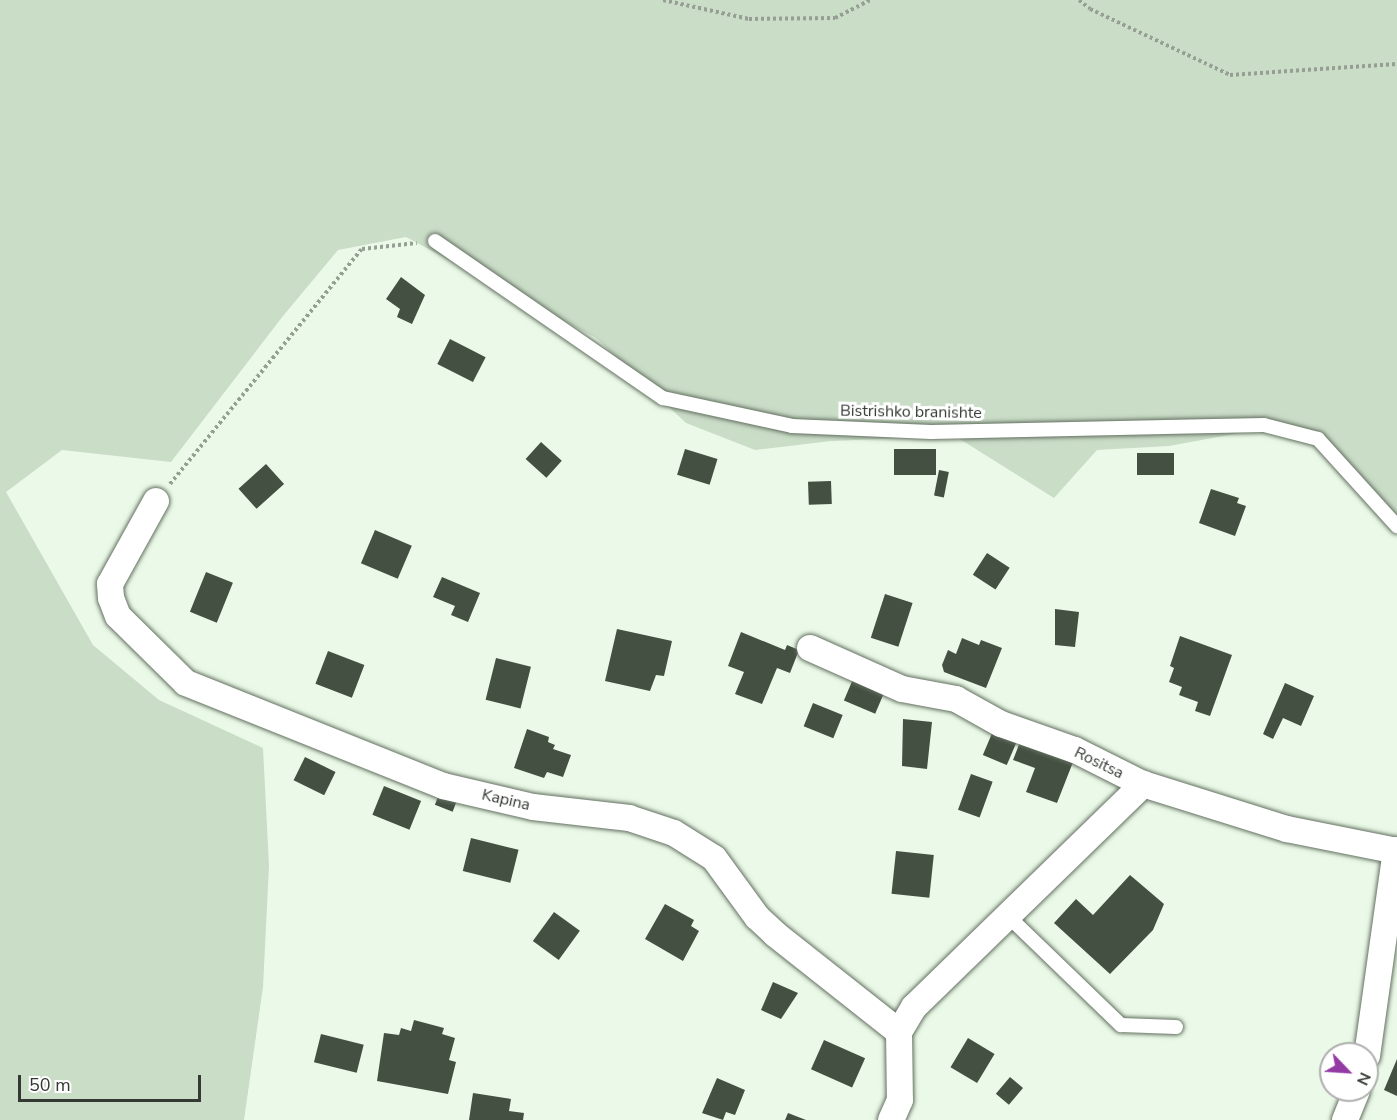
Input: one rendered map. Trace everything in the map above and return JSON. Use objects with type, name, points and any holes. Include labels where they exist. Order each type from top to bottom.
[{"type":"street","name":"Kapina","points":[[156,501],[110,584],[111,598],[118,616],[186,683],[443,786],[533,807],[629,818],[674,833],[714,858],[757,917],[775,934],[899,1032]]},
{"type":"street","name":"Rositsa","points":[[810,648],[902,689],[957,699],[1001,724],[1074,750],[1143,784],[1287,829],[1397,850]]},
{"type":"street","points":[[891,1120],[900,1100],[899,1032],[914,1007],[1143,784]]},
{"type":"street","points":[[1369,1042],[1397,850]]},
{"type":"street","points":[[1345,1120],[1352,1102]]},
{"type":"lane","name":"Bistrishko branishte","points":[[435,241],[663,398],[804,426],[932,432],[1264,425],[1318,439],[1397,526]]},
{"type":"lane","points":[[1009,917],[1121,1025],[1176,1027]]},
{"type":"path","points":[[663,0],[749,19],[835,18],[870,0]]},
{"type":"path","points":[[1079,0],[1090,9],[1230,75],[1397,64]]},
{"type":"path","points":[[156,501],[362,249],[435,241]]},
{"type":"green space","points":[[0,0],[1397,0],[1397,515],[1341,458],[1289,424],[1169,446],[1097,450],[1054,498],[955,436],[831,441],[755,450],[686,423],[596,338],[406,237],[338,250],[283,316],[171,462],[62,450],[6,492],[93,645],[159,700],[263,748],[269,866],[263,987],[244,1120],[0,1120]]},
{"type":"building","points":[[401,277],[425,295],[412,324],[397,317],[400,309],[386,299]]},
{"type":"building","points":[[450,339],[486,357],[473,382],[437,364]]},
{"type":"building","points":[[541,442],[562,461],[546,478],[526,459]]},
{"type":"building","points":[[685,449],[718,459],[710,485],[677,475]]},
{"type":"building","points":[[894,449],[936,449],[936,475],[894,475]]},
{"type":"building","points":[[1137,453],[1174,453],[1174,475],[1137,475]]},
{"type":"building","points":[[266,464],[284,484],[257,509],[239,489]]},
{"type":"building","points":[[939,470],[949,472],[944,497],[934,496]]},
{"type":"building","points":[[831,481],[832,504],[809,505],[808,482]]},
{"type":"building","points":[[1211,489],[1239,498],[1237,503],[1246,506],[1235,536],[1199,523]]},
{"type":"building","points":[[375,530],[412,546],[398,579],[361,563]]},
{"type":"building","points":[[987,553],[1010,568],[995,590],[973,575]]},
{"type":"building","points":[[206,572],[233,583],[217,623],[190,612]]},
{"type":"building","points":[[442,577],[480,593],[468,622],[451,615],[455,606],[433,597]]},
{"type":"building","points":[[885,594],[913,603],[898,647],[871,638]]},
{"type":"building","points":[[1055,609],[1079,612],[1075,647],[1055,645]]},
{"type":"building","points":[[617,629],[672,641],[664,676],[656,675],[650,691],[605,681]]},
{"type":"building","points":[[741,632],[785,650],[787,645],[799,650],[790,673],[777,668],[762,704],[735,694],[744,672],[728,666]]},
{"type":"building","points":[[1180,636],[1232,655],[1210,716],[1195,711],[1198,702],[1179,695],[1182,687],[1169,682],[1174,668],[1170,666]]},
{"type":"building","points":[[962,638],[979,645],[981,640],[1002,648],[986,688],[944,672],[942,665],[948,650],[956,654]]},
{"type":"building","points":[[328,651],[364,665],[352,698],[315,684]]},
{"type":"building","points":[[496,658],[531,667],[521,708],[486,700]]},
{"type":"building","points":[[856,672],[887,685],[875,714],[844,701]]},
{"type":"building","points":[[1285,683],[1314,696],[1301,726],[1283,718],[1273,739],[1263,734]]},
{"type":"building","points":[[813,703],[843,715],[833,738],[804,726]]},
{"type":"building","points":[[903,719],[932,722],[927,769],[902,766]]},
{"type":"building","points":[[527,729],[549,737],[548,742],[555,745],[553,749],[571,755],[563,777],[547,772],[544,778],[514,768]]},
{"type":"building","points":[[993,731],[1017,741],[1007,765],[983,755]]},
{"type":"building","points":[[1022,737],[1075,757],[1057,803],[1026,792],[1035,768],[1013,760]]},
{"type":"building","points":[[305,757],[336,772],[324,795],[294,780]]},
{"type":"building","points":[[971,774],[993,782],[980,818],[958,810]]},
{"type":"building","points":[[384,786],[421,801],[409,830],[372,815]]},
{"type":"building","points":[[441,789],[459,796],[453,812],[435,805]]},
{"type":"building","points":[[471,838],[519,850],[510,883],[463,871]]},
{"type":"building","points":[[896,851],[934,855],[929,898],[892,894]]},
{"type":"building","points":[[1130,875],[1164,904],[1153,930],[1110,974],[1054,923],[1076,899],[1093,915]]},
{"type":"building","points":[[665,904],[694,920],[691,926],[699,931],[683,961],[645,939]]},
{"type":"building","points":[[554,912],[580,931],[559,960],[533,941]]},
{"type":"building","points":[[773,982],[798,993],[781,1019],[761,1010]]},
{"type":"building","points":[[414,1020],[444,1028],[442,1034],[455,1038],[449,1060],[456,1062],[448,1094],[377,1081],[384,1033],[399,1035],[401,1028],[411,1031]]},
{"type":"building","points":[[321,1034],[364,1045],[357,1073],[314,1062]]},
{"type":"building","points":[[968,1038],[995,1054],[977,1083],[950,1067]]},
{"type":"building","points":[[824,1040],[865,1058],[852,1088],[811,1069]]},
{"type":"building","points":[[1397,1059],[1397,1096],[1384,1090]]},
{"type":"building","points":[[1010,1077],[1023,1088],[1009,1105],[996,1094]]},
{"type":"building","points":[[717,1078],[745,1090],[735,1115],[726,1112],[723,1120],[702,1113]]},
{"type":"building","points":[[473,1093],[511,1099],[509,1111],[524,1113],[523,1120],[469,1120]]},
{"type":"building","points":[[788,1113],[806,1120],[785,1120]]}]
